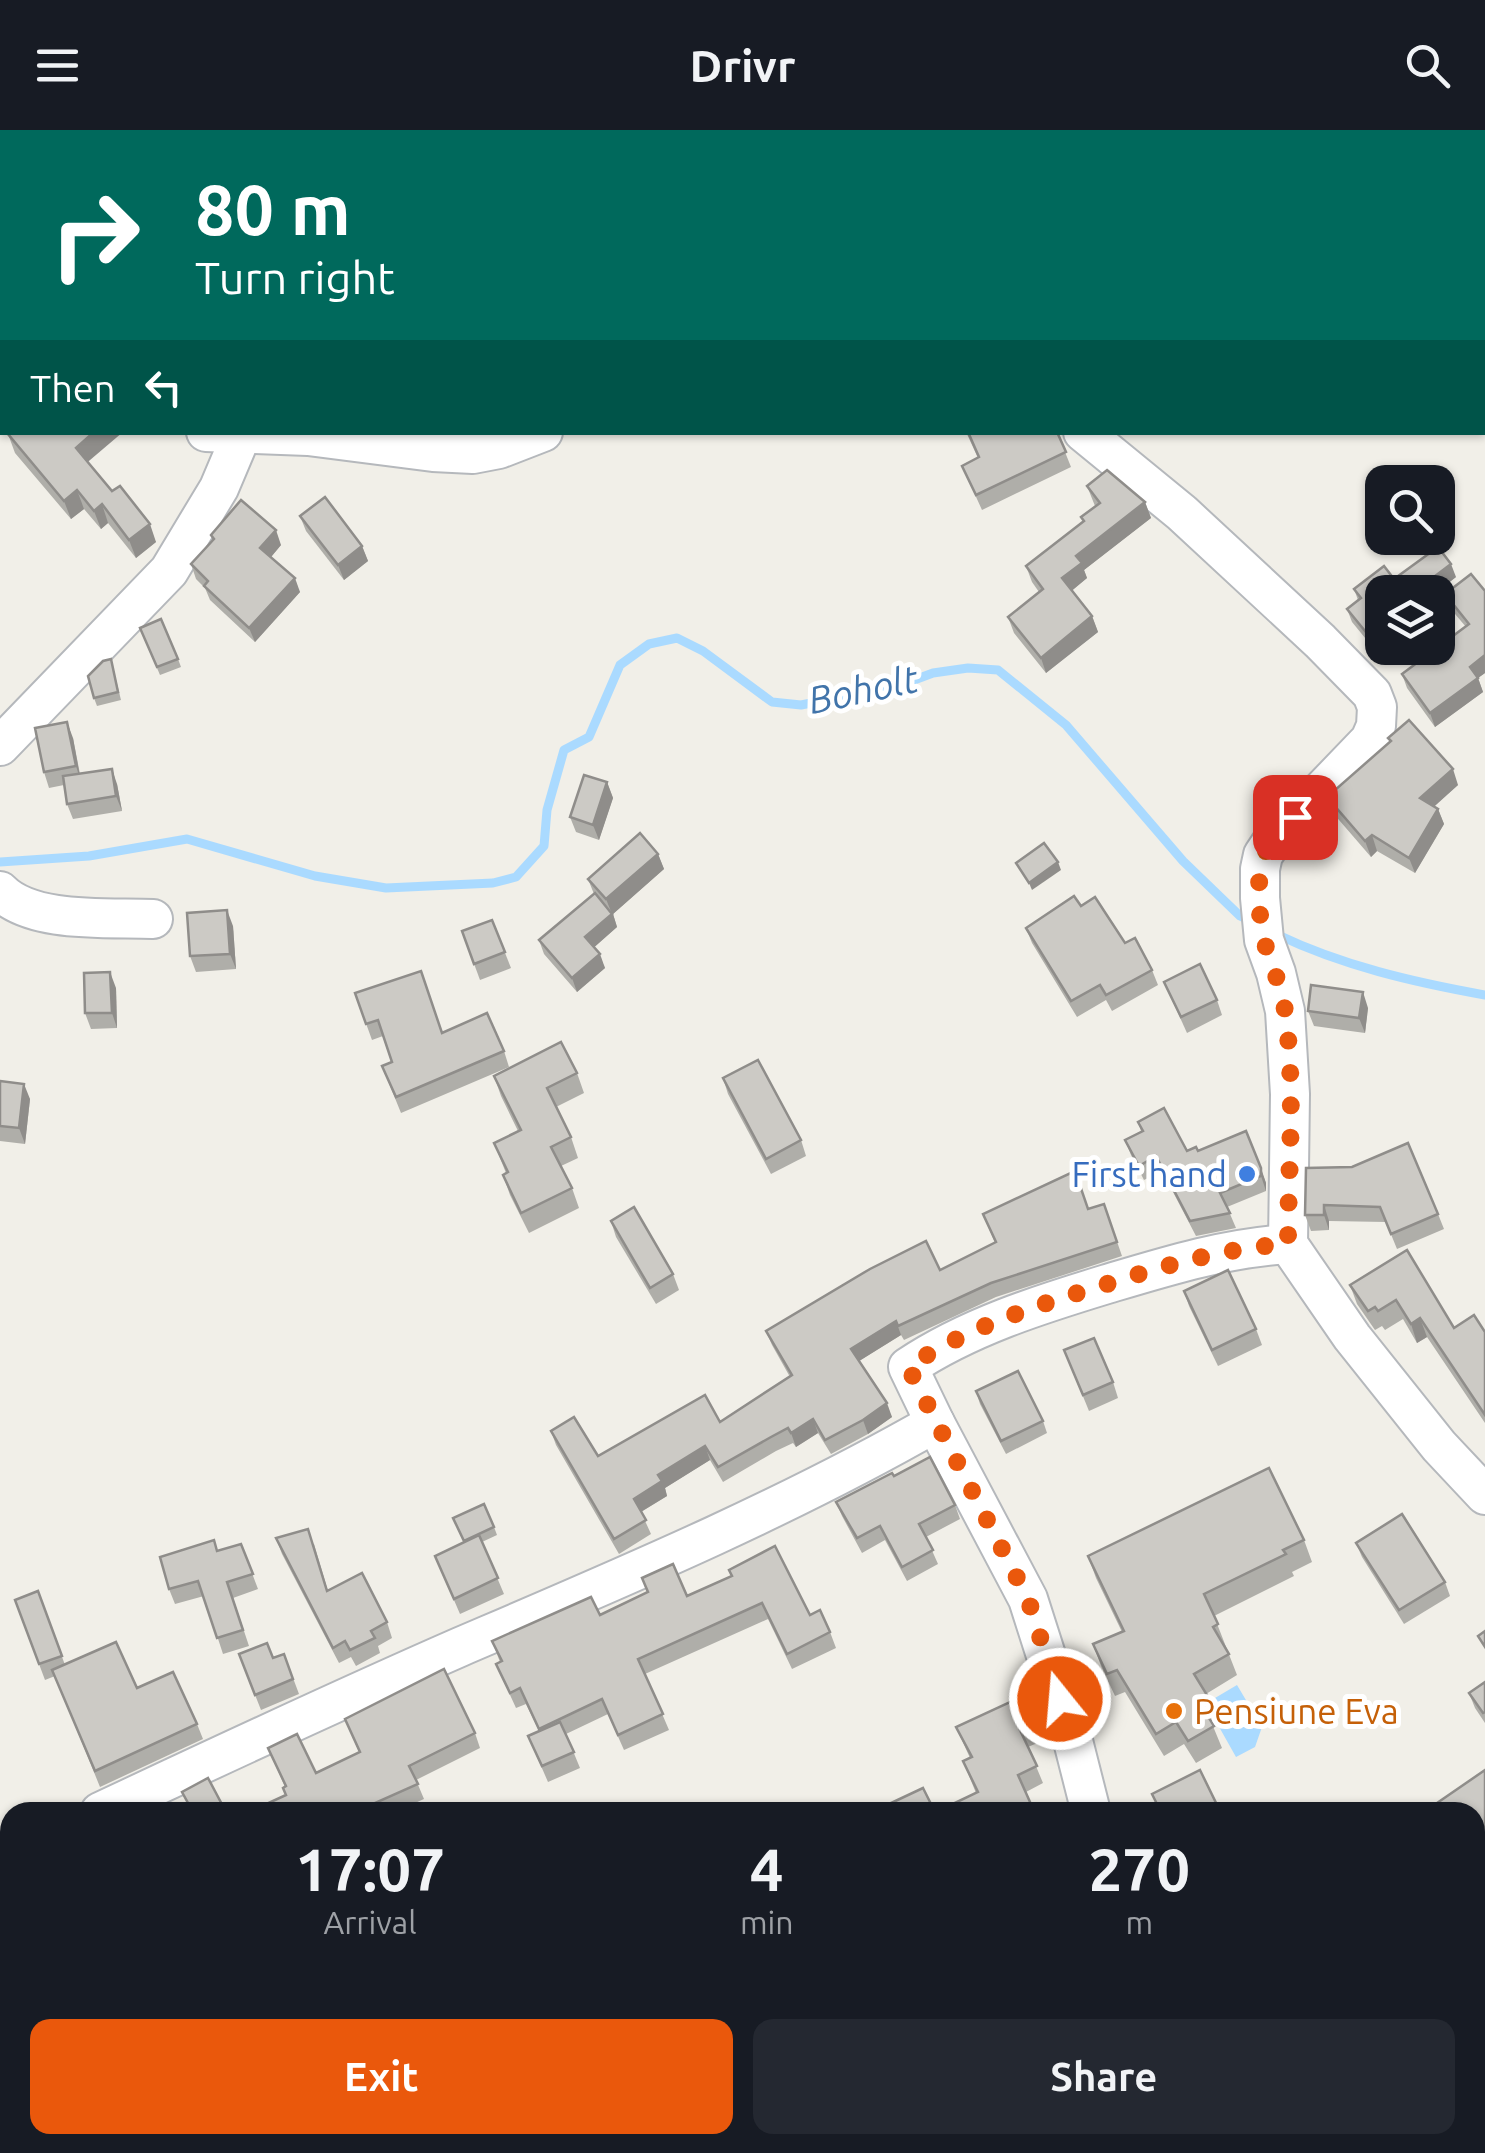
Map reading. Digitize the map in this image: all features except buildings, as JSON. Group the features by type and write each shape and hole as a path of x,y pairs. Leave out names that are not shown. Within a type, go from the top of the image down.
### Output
{"street":[{"path":"0,746 169,571 219,488 223,435"},
{"path":"266,435 472,454 536,435"},
{"path":"1087,435 1182,513 1320,641 1372,694 1377,707 1370,740 1318,791 1263,855 1260,898 1264,940 1285,1011 1290,1094 1288,1244 1352,1337 1439,1446 1485,1495"},
{"path":"0,891 11,902 47,913 154,919"},
{"path":"1088,1802 1028,1599 908,1367 936,1348 1016,1314 1159,1268 1241,1247 1288,1244"},
{"path":"121,1802 265,1734 634,1572 831,1480 935,1423"}],"water":[{"path":"1237,1685 1262,1727 1255,1747 1236,1757 1218,1725 1227,1719 1215,1698"}],"waterway":[{"name":"Boholt","path":"0,862 89,856 187,839 315,876 386,888 493,883 516,877 544,846 547,810 564,750 589,737 620,665 649,644 677,638 703,651 772,702 801,705 898,686 933,673 968,668 998,670 1066,725 1183,861 1240,916 1253,922"},
{"name":"Boholt","path":"1276,934 1379,972 1485,995"}],"place":[{"name":"First hand","path":"1247,1174"},
{"name":"Pensiune Eva","path":"1174,1711"}],"route":[{"path":"1060,1699 1028,1599 1010,1559 908,1367 936,1348 986,1325 1063,1297 1241,1247 1288,1244 1290,1094 1285,1011 1264,940 1260,868 1271,843 1295,817"}]}
